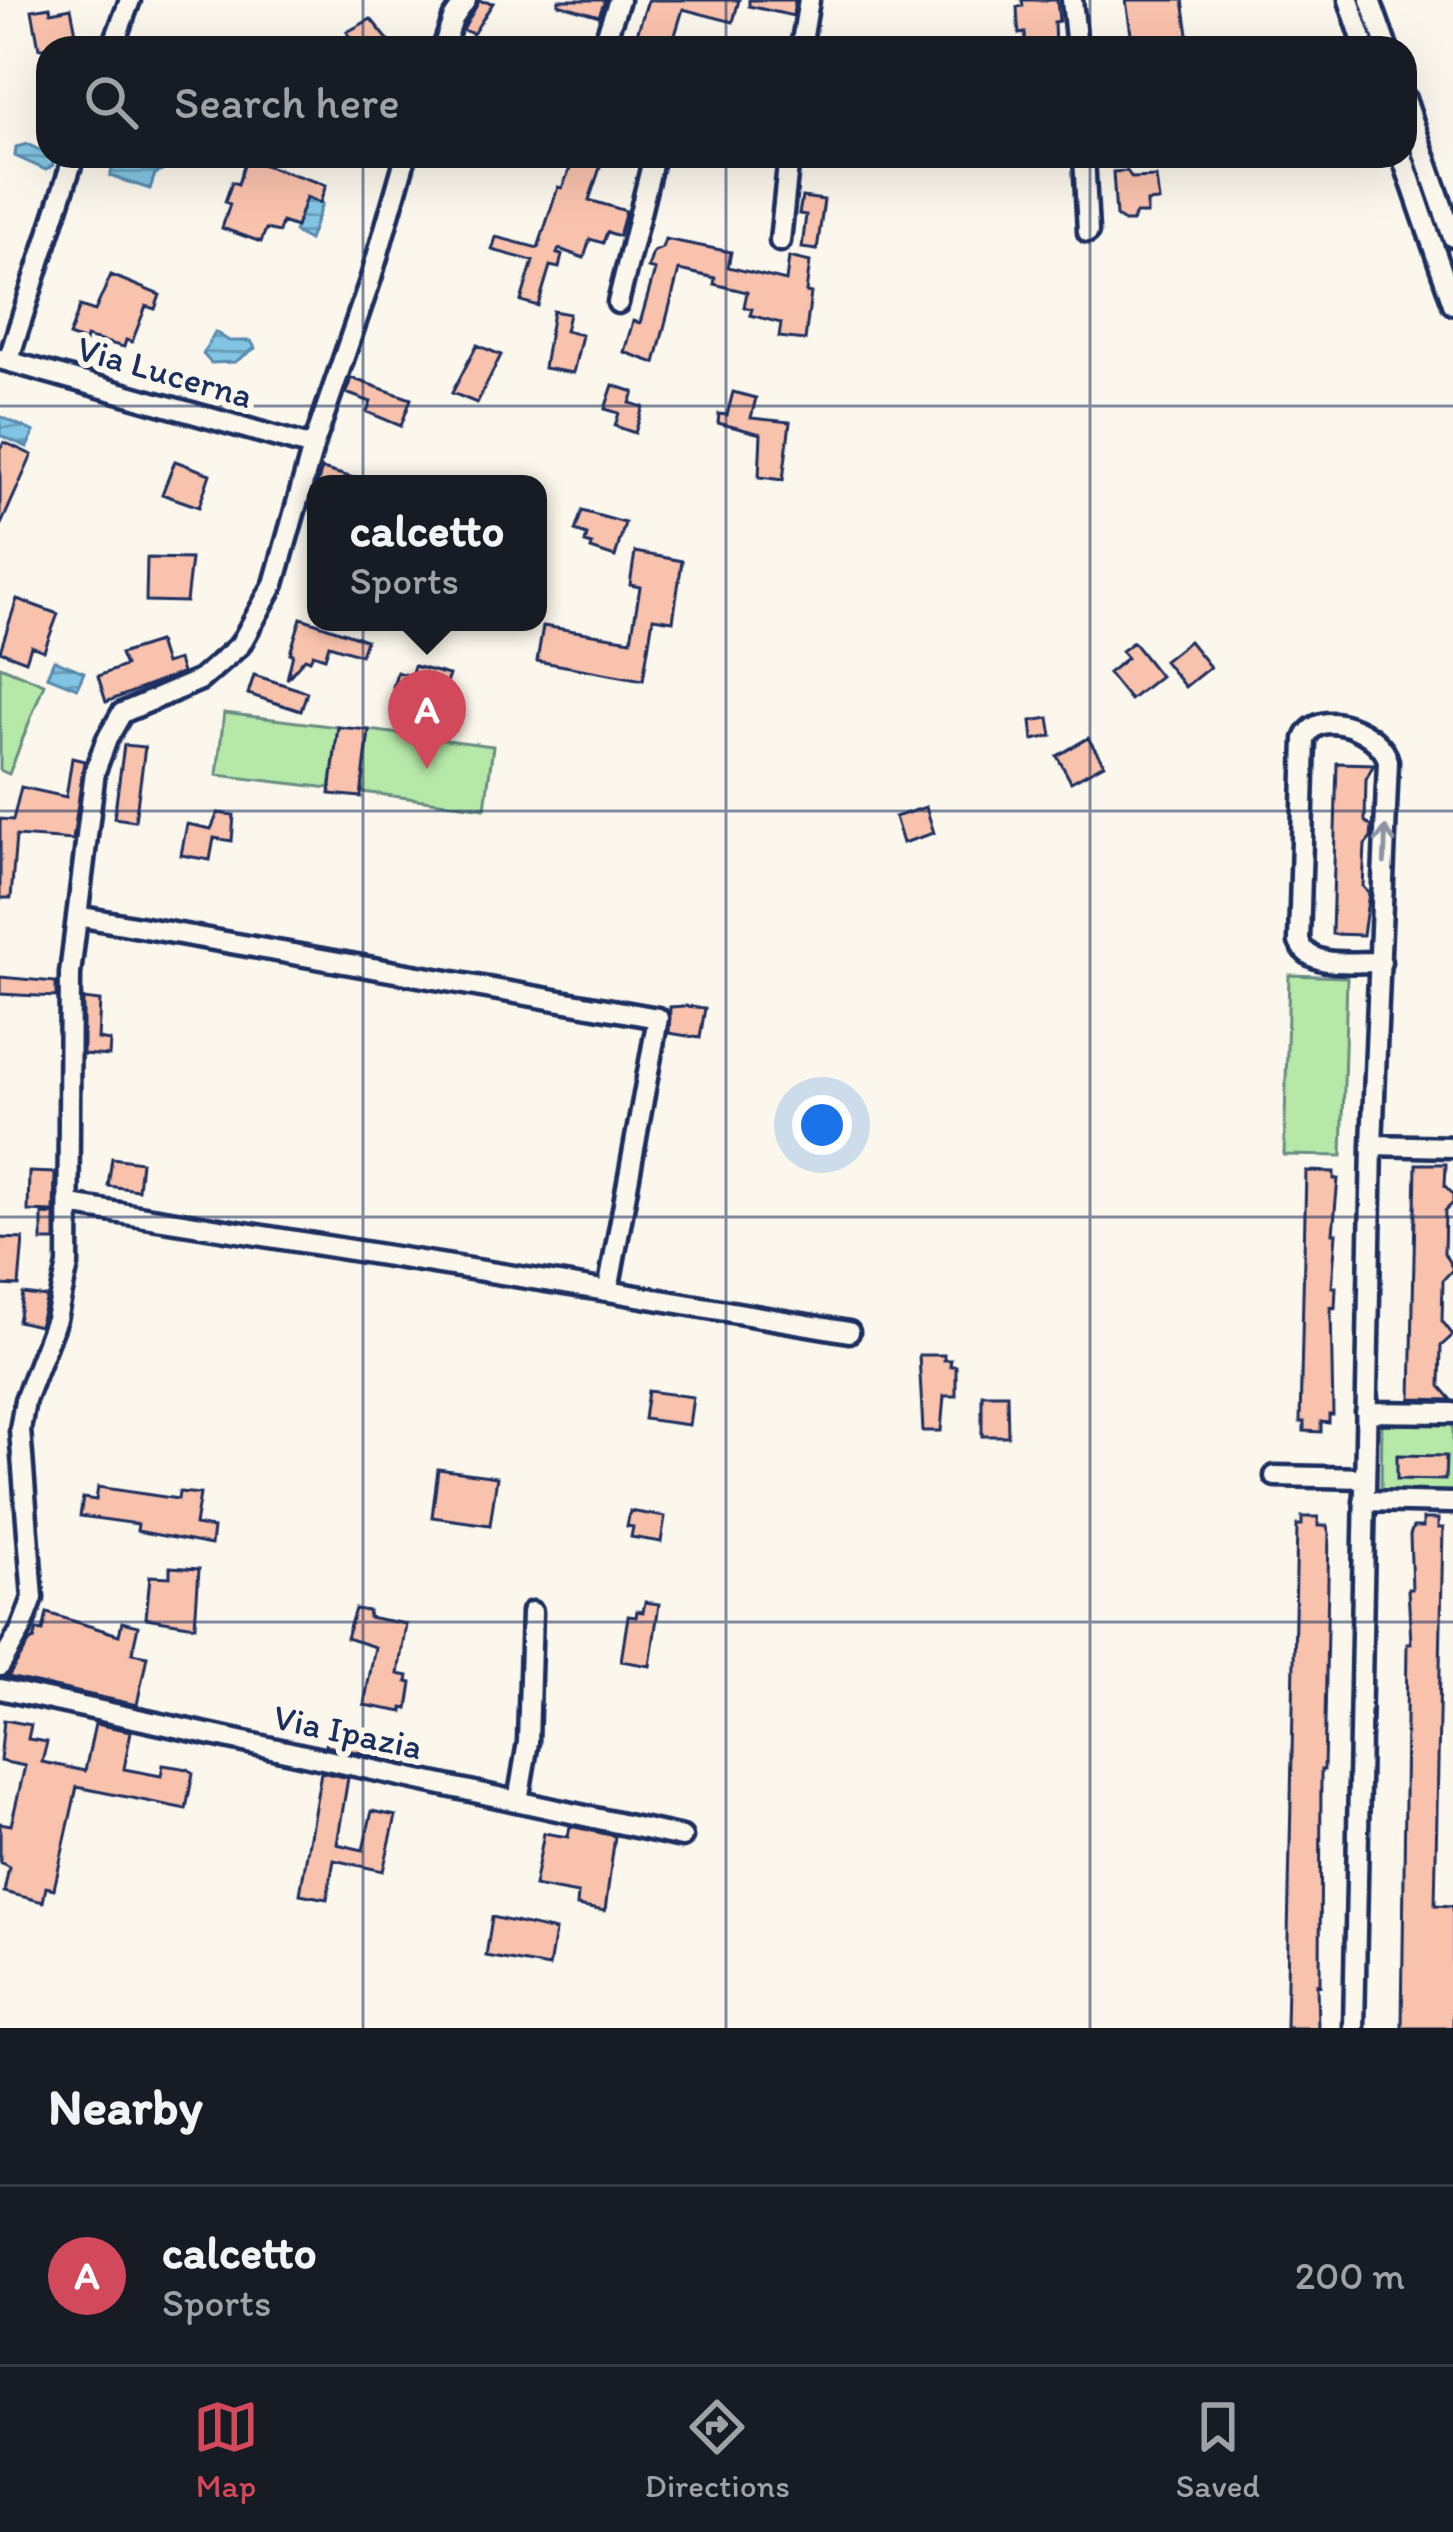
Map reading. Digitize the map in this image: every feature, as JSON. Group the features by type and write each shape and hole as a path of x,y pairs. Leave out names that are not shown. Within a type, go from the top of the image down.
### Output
{"street":[{"path":"447,36 466,0"},
{"path":"606,36 619,0"},
{"path":"803,36 809,0"},
{"path":"1072,0 1076,36"},
{"path":"1349,0 1361,36"},
{"path":"1370,0 1383,36"},
{"path":"114,36 121,3"},
{"path":"1417,134 1453,237"},
{"path":"4,360 70,168"},
{"path":"0,1666 33,1598 20,1430 25,1400 56,1319 64,1283 70,1205 70,974 95,771 122,713 200,680 240,645 274,584 403,168"},
{"path":"618,303 651,168"},
{"path":"780,241 788,168"},
{"path":"1085,168 1088,232"},
{"path":"1406,168 1453,304"},
{"name":"Via Lucerna","path":"4,360 313,447"},
{"path":"1354,2028 1372,1145 1381,962 1387,754 1376,742 1323,721 1309,729 1305,739 1299,942 1310,958 1381,962"},
{"path":"76,916 658,1018 608,1291"},
{"path":"1372,1145 1453,1147"},
{"path":"70,1205 849,1332"},
{"path":"1366,1412 1453,1413"},
{"path":"1275,1476 1364,1478"},
{"path":"1364,1501 1453,1503"},
{"path":"518,1802 529,1742 532,1612"},
{"name":"Via Ipazia","path":"0,1689 682,1837"}],"green space":[{"path":"0,666 44,684 9,774 0,770"},
{"path":"224,713 338,727 330,788 217,775"},
{"path":"369,730 493,746 485,808 362,792"},
{"path":"1289,975 1347,977 1342,1156 1284,1155"},
{"path":"1382,1421 1453,1423 1453,1493 1381,1491"}],"water":[{"path":"27,144 36,148 36,165 15,156 16,147"},
{"path":"112,168 162,171 155,174 150,189 110,176"},
{"path":"305,199 322,204 309,240 294,232"},
{"path":"215,332 229,341 251,341 255,348 235,362 211,363 203,354"},
{"path":"0,416 34,432 27,447 0,435"},
{"path":"54,660 84,672 77,688 47,676"}],"building":[{"path":"559,0 605,0 599,16 558,4"},
{"path":"648,0 739,0 733,22 683,9 675,36 636,36"},
{"path":"749,0 795,0 793,16 749,6"},
{"path":"1022,0 1057,0 1055,36 1019,34 1017,7 1023,6"},
{"path":"1126,0 1183,0 1188,36 1131,36"},
{"path":"479,1 493,3 473,34 463,30"},
{"path":"71,8 77,36 37,36 32,10"},
{"path":"371,19 385,36 349,36 347,32"},
{"path":"243,168 274,168 326,185 320,203 306,197 296,227 282,222 279,232 266,229 261,242 222,228 232,182 238,184"},
{"path":"570,168 600,168 589,200 626,211 619,236 607,232 603,243 590,239 584,258 559,249 559,268 550,266 538,306 521,301 533,261 492,250 496,237 538,248 558,187 562,188"},
{"path":"1127,171 1132,178 1156,177 1159,201 1147,202 1147,214 1136,214 1132,222 1116,216 1113,172"},
{"path":"802,197 824,200 817,250 802,248 806,215 799,214"},
{"path":"665,239 731,252 728,267 786,281 789,257 810,262 805,340 779,337 781,323 750,315 752,309 744,307 747,292 679,270 655,363 624,352 633,321 640,323 655,270 648,268 653,252 662,248"},
{"path":"111,275 160,295 155,309 146,306 132,342 126,340 124,347 69,336 80,306 95,311"},
{"path":"553,311 569,314 565,331 582,335 573,373 544,368"},
{"path":"477,345 501,355 477,403 452,393"},
{"path":"351,378 411,399 401,426 367,412 371,402 346,393"},
{"path":"613,385 634,392 630,403 643,407 635,433 615,426 619,413 605,409"},
{"path":"733,392 756,398 751,418 790,422 783,480 759,477 761,434 718,423 719,414 727,415"},
{"path":"4,442 32,455 0,527 0,450"},
{"path":"175,461 210,474 199,507 162,494"},
{"path":"582,511 625,523 615,557 591,549 585,543 587,535 575,531"},
{"path":"635,552 682,561 673,621 653,618 643,680 537,661 547,627 631,640 640,587 630,585"},
{"path":"147,558 191,559 186,602 146,601"},
{"path":"17,599 58,614 44,651 31,646 26,661 0,651"},
{"path":"301,618 307,620 307,631 339,631 366,640 361,655 329,645 325,658 313,654 310,660 305,658 287,679"},
{"path":"1189,641 1210,667 1185,687 1164,661"},
{"path":"158,642 165,664 178,660 182,673 106,702 98,676 125,666 120,654"},
{"path":"1133,642 1160,676 1130,700 1108,673 1127,658 1121,651"},
{"path":"414,666 449,675 438,706 393,687 397,672 411,676"},
{"path":"254,675 307,692 301,711 248,694"},
{"path":"1049,718 1052,736 1033,740 1031,721"},
{"path":"338,727 369,730 361,797 330,794"},
{"path":"1088,738 1104,764 1071,782 1057,756"},
{"path":"124,745 145,747 135,821 114,818"},
{"path":"72,758 84,761 73,840 16,836 11,898 0,898 0,819 13,820 21,787 66,797"},
{"path":"1337,763 1374,764 1366,779 1365,821 1372,827 1365,845 1363,887 1369,893 1363,935 1332,934"},
{"path":"926,807 934,833 903,843 895,817"},
{"path":"218,813 234,815 232,841 214,838 210,860 181,855 187,824 211,829"},
{"path":"0,977 56,982 56,997 0,994"},
{"path":"83,999 100,1001 98,1039 110,1041 109,1056 83,1054"},
{"path":"670,1007 705,1008 700,1038 669,1033"},
{"path":"112,1158 141,1162 138,1190 108,1186"},
{"path":"1416,1164 1446,1164 1445,1186 1453,1194 1453,1203 1445,1211 1444,1253 1453,1269 1443,1280 1442,1321 1453,1335 1441,1346 1440,1386 1452,1400 1411,1399"},
{"path":"1306,1171 1334,1172 1338,1179 1333,1233 1335,1308 1331,1307 1333,1415 1329,1423 1321,1422 1321,1432 1304,1431 1304,1422 1300,1422"},
{"path":"29,1172 55,1173 54,1212 28,1211"},
{"path":"42,1214 55,1215 55,1241 42,1241"},
{"path":"0,1238 23,1239 19,1286 0,1285"},
{"path":"23,1294 47,1297 39,1326 18,1321"},
{"path":"919,1355 944,1355 944,1360 951,1360 950,1366 956,1366 956,1396 944,1396 941,1431 923,1431"},
{"path":"648,1391 693,1397 689,1425 644,1419"},
{"path":"982,1394 1007,1394 1008,1436 982,1436"},
{"path":"1397,1455 1446,1456 1445,1480 1397,1479"},
{"path":"438,1469 497,1477 490,1525 432,1517"},
{"path":"98,1487 178,1499 179,1492 200,1494 195,1525 213,1528 211,1545 137,1531 138,1524 80,1516 83,1498 96,1500"},
{"path":"630,1511 665,1517 661,1542 631,1537"},
{"path":"1302,1517 1318,1517 1318,1526 1327,1526 1329,1533 1320,1985 1318,2028 1286,2028 1297,1525 1302,1525"},
{"path":"1423,1519 1438,1519 1438,1528 1443,1528 1435,1905 1453,1906 1453,2028 1402,2028 1410,1535 1413,1527 1423,1527"},
{"path":"170,1567 199,1569 195,1626 146,1618 150,1576 170,1577"},
{"path":"645,1602 659,1604 650,1666 621,1661 628,1616 643,1612"},
{"path":"355,1609 369,1611 368,1617 406,1624 398,1674 408,1676 407,1682 412,1683 408,1709 403,1712 364,1705 375,1647 346,1638"},
{"path":"47,1613 119,1635 122,1622 138,1626 132,1653 147,1656 137,1705 8,1677 37,1630 43,1631"},
{"path":"4,1720 31,1725 28,1739 47,1742 42,1762 85,1771 95,1724 131,1731 124,1769 161,1776 163,1765 188,1769 193,1773 186,1809 77,1787 54,1889 46,1887 43,1902 4,1892 9,1867 0,1862 0,1823 11,1825 25,1766 0,1761"},
{"path":"328,1726 423,1743 419,1764 325,1746"},
{"path":"321,1772 348,1778 337,1844 363,1850 372,1811 396,1816 383,1871 334,1860 327,1899 300,1894"},
{"path":"570,1826 615,1836 605,1911 577,1906 578,1894 534,1886 544,1833 568,1837"},
{"path":"492,1917 555,1931 549,1967 486,1956"}],"place":[{"name":"calcetto","path":"427,769"}]}
